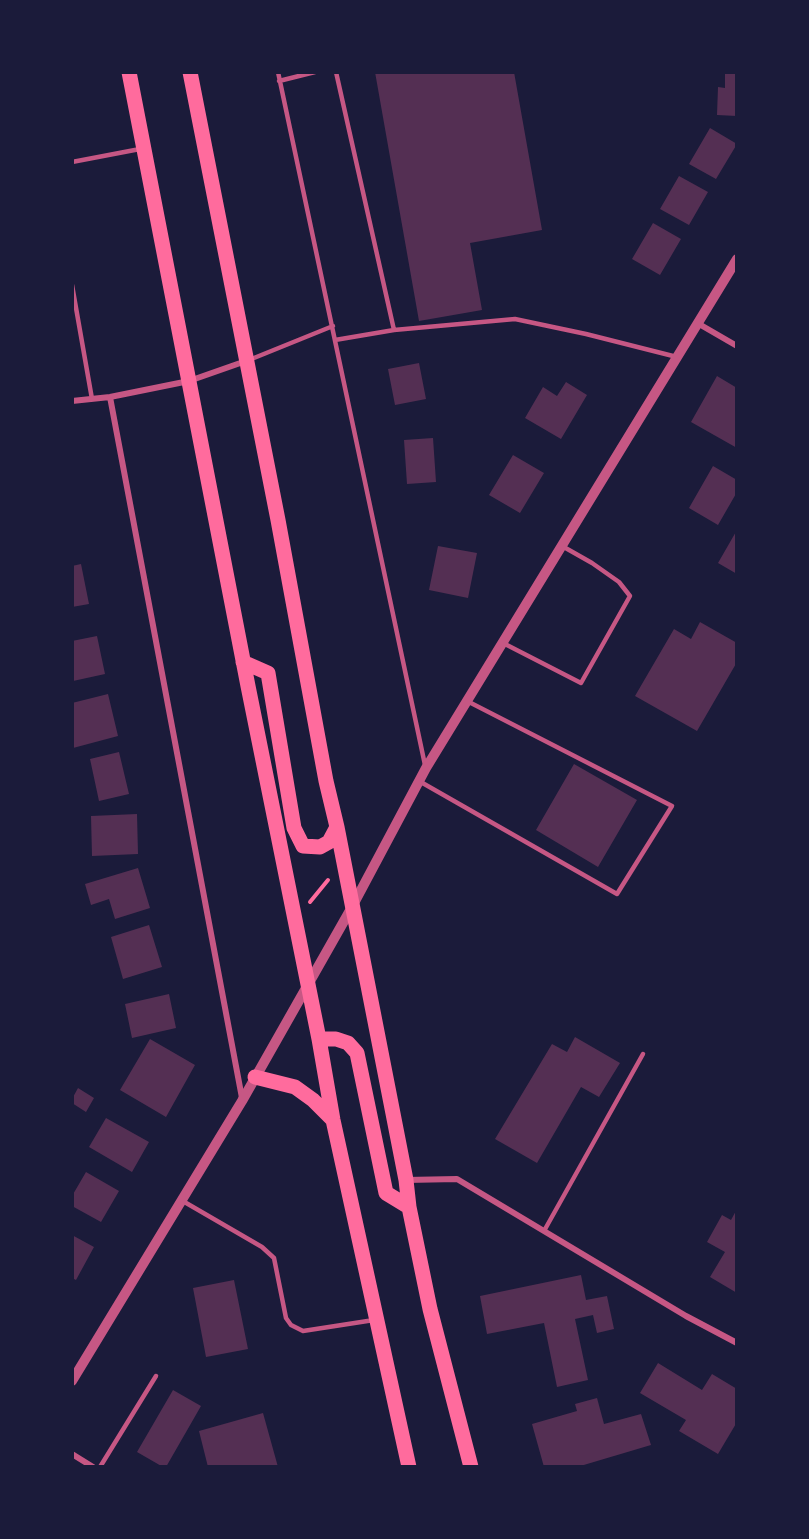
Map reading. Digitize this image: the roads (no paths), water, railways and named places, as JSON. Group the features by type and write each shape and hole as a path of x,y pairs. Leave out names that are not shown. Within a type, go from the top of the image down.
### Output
{"main road":[{"path":"129,72 333,1120 409,1467"},
{"path":"190,72 326,781 406,1180 409,1207 430,1309 471,1467"},
{"path":"243,662 268,673 294,828 303,846 320,847 329,842 337,827"},
{"path":"319,1039 336,1039 348,1043 357,1053 386,1193 409,1207"},
{"path":"255,1077 295,1087 313,1100 333,1120"}],"street":[{"path":"72,1381 242,1101 352,907 426,768 737,260"},
{"path":"699,324 737,346"},
{"path":"72,401 110,397 189,381 247,360"},
{"path":"110,397 242,1101"},
{"path":"406,1180 457,1179 686,1316 737,1343"},
{"path":"72,1454 93,1467"}],"lane":[{"path":"278,72 426,768"},
{"path":"279,81 315,72"},
{"path":"336,72 394,330"},
{"path":"72,162 144,149"},
{"path":"72,285 92,399"},
{"path":"335,340 394,330 515,319 678,357"},
{"path":"247,360 333,326"},
{"path":"503,643 581,682 630,596 619,582 562,546"},
{"path":"420,781 617,894 672,806 467,701"},
{"path":"544,1231 643,1054"},
{"path":"182,1200 262,1247 274,1258 286,1318 291,1325 303,1331 375,1320"},
{"path":"100,1467 156,1376"}]}
